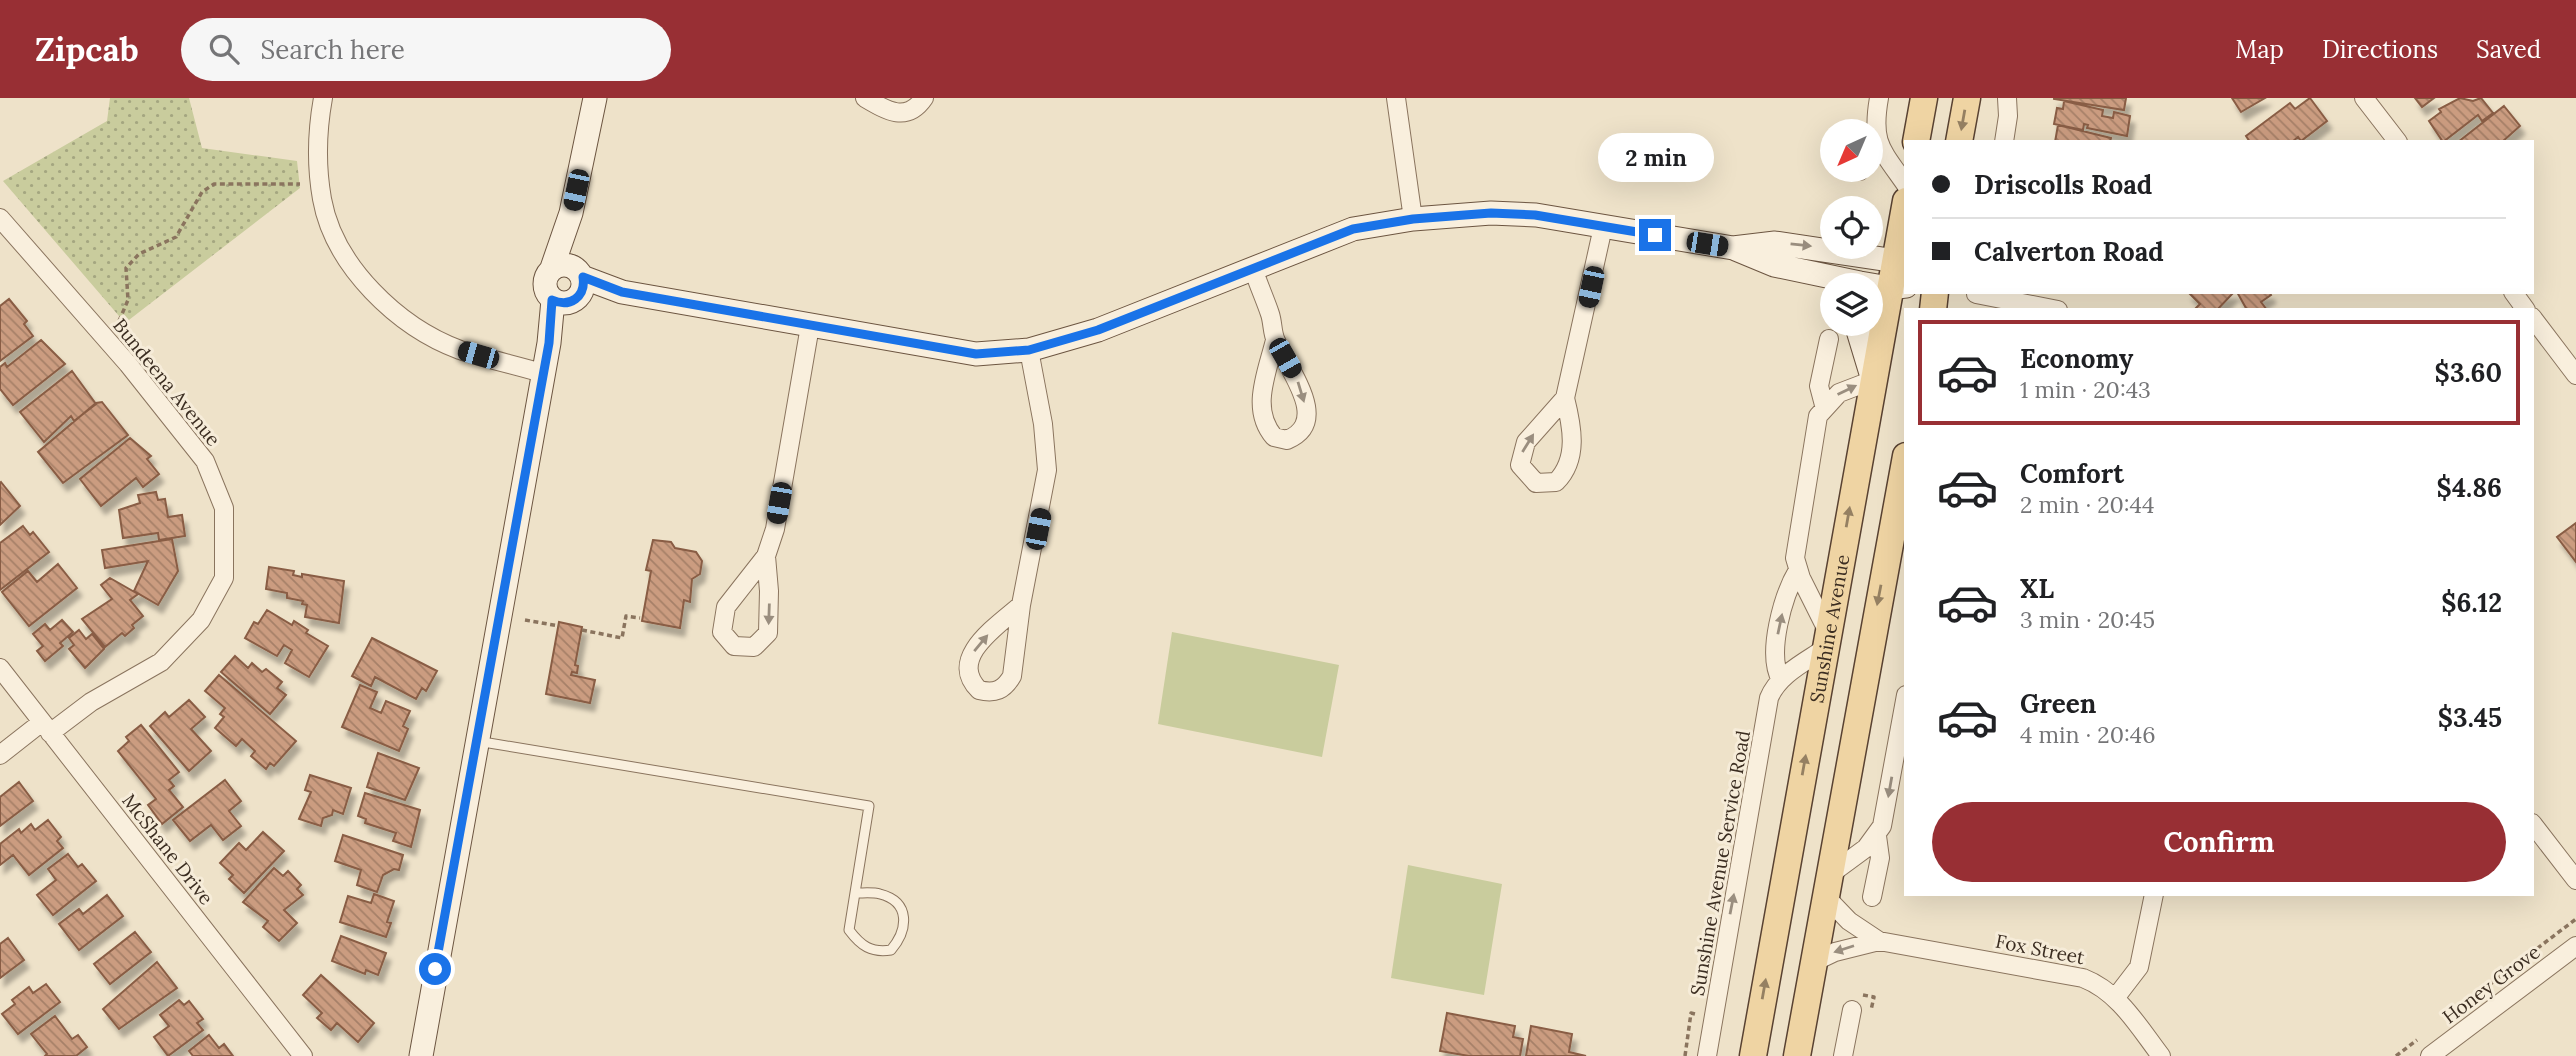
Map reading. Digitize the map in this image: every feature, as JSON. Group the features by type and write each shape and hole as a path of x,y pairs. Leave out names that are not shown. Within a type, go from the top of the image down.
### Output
{"main road":[{"path":"1916,140 1924,98"},
{"path":"1959,140 1967,98"},
{"name":"Sunshine Avenue","path":"1753,1056 1873,380 1898,287 1904,226"},
{"path":"1801,1050 1812,963 1904,467"}],"street":[{"path":"323,98 317,130 322,201 335,235 355,271 374,292 415,326 459,349 542,373"},
{"path":"420,1052 542,373 568,285 571,213 595,98"},
{"path":"865,98 892,112 904,114 916,110 924,98"},
{"path":"1396,98 1413,219"},
{"path":"1875,119 1879,98"},
{"path":"2364,98 2396,140"},
{"path":"2004,140 2008,99"},
{"path":"1883,151 1904,182"},
{"path":"568,285 622,292 976,354 1029,350 1098,330 1353,229 1413,219 1491,213 1535,215 1733,248 1774,265 1820,276"},
{"name":"Bundeena Avenue","path":"0,218 128,364 205,461 224,508 224,578 201,621 161,662 0,755"},
{"path":"1565,397 1603,226"},
{"path":"1733,248 1775,243 1901,264"},
{"path":"1253,268 1271,316 1275,340 1296,375 1307,416 1303,428 1287,440 1274,438 1262,418 1261,393 1275,340"},
{"path":"1975,299 2043,308"},
{"path":"2534,320 2576,374"},
{"path":"766,556 768,633 754,647 734,646 722,632 726,607 766,556 775,529 810,327"},
{"path":"1826,640 1798,570 1795,546 1818,416 1824,405 1851,386 1873,380 1860,336"},
{"path":"1824,405 1819,386 1829,339"},
{"path":"1021,605 986,637 968,659 966,669 971,682 979,690 998,691 1006,686 1012,676 1021,605 1047,470 1043,424 1029,350"},
{"path":"1781,680 1774,664 1776,643 1787,590 1798,570"},
{"name":"Sunshine Avenue Service Road","path":"1707,1056 1769,698 1781,680 1826,640"},
{"name":"McShane Drive","path":"0,668 303,1056"},
{"path":"1826,886 1877,836 1885,813 1904,706"},
{"path":"2534,826 2576,880"},
{"path":"1872,897 1880,858 1877,836"},
{"name":"Fox Street","path":"1826,886 1849,921 1879,941"},
{"path":"2116,997 2139,967 2154,896"},
{"name":"Fox Street","path":"1812,963 1835,951 1879,941 2083,978 2103,986 2116,997 2155,1054"},
{"name":"Honey Grove","path":"2430,1056 2576,946"},
{"path":"1843,1056 1852,1010"}],"lane":[{"path":"476,740 869,806 849,930 860,944 876,952 891,950 905,929 905,918 899,903 880,894 857,893"}],"path":[{"path":"119,321 127,309 126,268 139,254 176,237 202,192 214,184 300,184"},
{"path":"582,630 622,638 626,616 640,618"},
{"path":"525,620 559,625"},
{"path":"2449,1016 2576,919"},
{"path":"1685,1056 1691,1013"},
{"path":"2396,1056 2417,1040"}],"green space":[{"path":"110,98 189,98 202,148 297,161 300,188 125,323 3,181 107,121"},
{"path":"1172,632 1339,665 1322,757 1158,724"},
{"path":"1408,865 1502,884 1484,995 1391,978"}],"building":[{"path":"2054,98 2126,98 2124,110 2054,99"},
{"path":"2232,98 2265,98 2241,112"},
{"path":"2310,98 2327,121 2302,140 2298,137 2294,140 2249,140 2246,136 2290,103 2295,109"},
{"path":"2415,98 2434,98 2422,107"},
{"path":"2460,98 2473,101 2481,98 2493,113 2482,121 2478,115 2446,140 2442,140 2429,121 2441,112 2439,109"},
{"path":"2064,101 2103,110 2102,116 2113,118 2114,112 2130,116 2127,136 2087,128 2088,125 2084,124 2083,130 2054,124 2057,108 2063,109"},
{"path":"2504,106 2520,126 2504,140 2461,140"},
{"path":"2058,125 2111,138 2110,140 2055,140"},
{"path":"2190,294 2232,294 2219,308 2196,308 2200,304"},
{"path":"2238,294 2271,295 2261,302 2266,308 2246,308"},
{"path":"9,299 27,321 24,324 33,336 0,361 0,306"},
{"path":"41,340 65,364 13,405 0,389 0,367 5,363 7,367"},
{"path":"72,371 96,404 74,421 71,416 44,442 20,412"},
{"path":"102,402 128,435 63,483 38,452 96,403"},
{"path":"130,438 151,456 147,459 159,474 143,487 136,478 101,506 80,479"},
{"path":"0,483 20,506 0,525"},
{"path":"156,492 158,500 165,499 168,517 182,515 185,536 159,540 158,533 123,538 119,510 140,503 138,495"},
{"path":"2576,523 2576,562 2557,537"},
{"path":"23,526 30,535 33,532 49,552 0,590 0,543"},
{"path":"172,539 178,571 158,605 134,591 148,561 105,568 102,550"},
{"path":"653,540 671,542 675,548 696,552 702,561 700,574 692,579 690,602 684,600 680,628 642,621 651,571 646,570"},
{"path":"58,564 77,588 29,626 2,592 28,571 37,582"},
{"path":"269,567 294,571 293,575 302,577 302,574 344,581 339,623 305,617 307,605 302,604 303,601 287,598 287,593 266,589"},
{"path":"110,578 138,594 130,600 143,616 132,625 134,628 125,636 122,633 105,647 82,619 112,599 101,585"},
{"path":"267,610 292,625 294,621 308,630 306,633 328,646 309,677 285,663 292,650 284,645 277,656 245,638 254,622 258,624"},
{"path":"62,620 73,632 60,643 63,646 45,661 37,651 43,646 33,634 45,624 50,630"},
{"path":"559,622 582,627 575,665 578,666 577,673 572,672 571,675 595,680 590,703 546,694"},
{"path":"79,630 86,639 92,634 104,649 85,668 69,649 74,645 69,638"},
{"path":"372,638 437,671 426,691 422,688 416,699 375,677 371,686 352,676"},
{"path":"235,656 248,668 252,663 262,672 266,669 282,682 277,688 286,695 270,714 221,672"},
{"path":"219,675 296,741 274,766 270,763 266,769 251,756 255,751 242,739 236,746 215,728 224,717 220,714 225,708 205,691"},
{"path":"360,685 377,692 370,708 381,713 386,701 410,711 403,726 408,729 399,751 342,727"},
{"path":"189,700 205,717 191,729 211,751 189,771 150,726 165,712 169,717"},
{"path":"141,725 179,772 169,780 174,786 169,790 183,807 162,824 148,805 156,799 118,751 129,741 126,737"},
{"path":"378,753 419,768 405,800 367,787"},
{"path":"310,775 351,788 343,814 333,810 332,815 323,818 321,826 299,819 311,792 305,790"},
{"path":"225,780 241,801 229,811 241,826 223,840 211,825 190,841 173,820"},
{"path":"19,782 33,801 0,826 0,797"},
{"path":"365,793 420,810 411,847 393,841 396,833 365,823 366,819 358,816"},
{"path":"48,820 61,837 57,841 63,848 29,875 13,855 0,865 0,844 19,829 21,833 31,824 35,830"},
{"path":"263,832 284,851 244,893 229,879 233,875 220,863 239,843 246,850"},
{"path":"343,835 403,855 399,870 394,869 383,875 377,892 357,885 361,870 335,861"},
{"path":"68,854 78,867 82,864 96,881 53,915 37,895 56,880 48,869"},
{"path":"274,868 283,876 288,871 301,885 297,889 303,895 284,910 297,923 279,941 263,927 268,921 243,902"},
{"path":"374,894 394,901 387,922 391,923 386,937 340,922 348,896 371,903"},
{"path":"107,895 123,916 79,950 59,924 79,909 83,914"},
{"path":"135,932 151,952 110,984 94,964"},
{"path":"341,936 386,953 378,975 366,970 365,974 332,961"},
{"path":"8,938 24,960 0,978 0,944"},
{"path":"157,962 177,988 119,1029 103,1009"},
{"path":"321,975 374,1023 358,1042 337,1023 331,1030 317,1018 322,1013 303,995"},
{"path":"46,984 60,1002 18,1034 2,1014 15,1004 12,1000 29,987 33,993"},
{"path":"179,1000 184,1005 189,1001 203,1019 197,1023 203,1030 168,1056 154,1037 169,1026 160,1015"},
{"path":"1447,1013 1515,1026 1513,1037 1523,1039 1520,1056 1469,1056 1440,1051"},
{"path":"55,1016 72,1039 78,1035 87,1047 76,1056 45,1056 47,1054 31,1034"},
{"path":"1531,1026 1572,1034 1569,1052 1586,1056 1526,1056"},
{"path":"209,1035 219,1048 224,1044 233,1056 193,1056 189,1051"}],"route":[{"path":"435,969 549,343 552,300 568,303 577,299 583,289 583,277 622,292 976,354 1029,350 1098,330 1353,229 1413,219 1491,213 1535,215 1655,235"}]}
